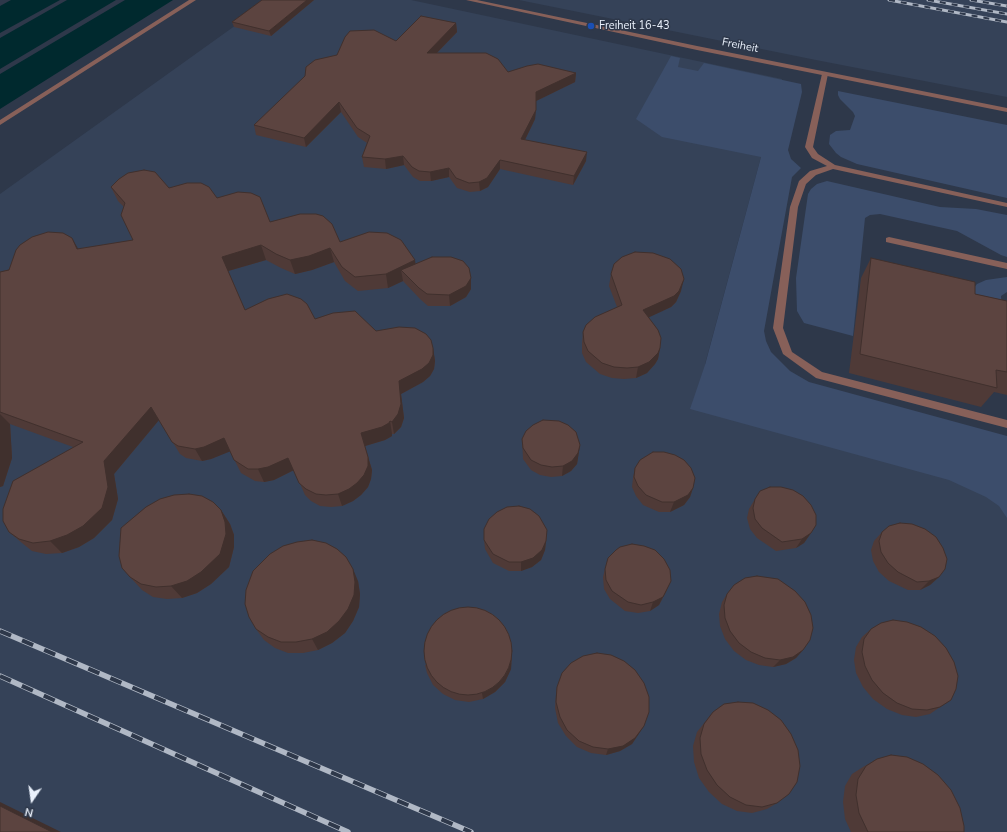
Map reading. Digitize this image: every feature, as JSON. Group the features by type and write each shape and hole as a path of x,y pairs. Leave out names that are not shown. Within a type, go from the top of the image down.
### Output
{"street":[{"path":"0,123 193,0"},
{"name":"Freiheit","path":"469,0 1007,110"},
{"path":"825,74 809,147 814,156 832,167 1007,205"},
{"path":"832,167 813,174 802,183 794,207 778,328 788,354 819,375 1007,424"},
{"path":"889,240 1007,266"}],"shaded area":[{"path":"11,0 60,0 0,33 0,6"},
{"path":"67,0 116,0 0,69 0,38"},
{"path":"125,0 173,0 0,109 0,74"},
{"path":"271,0 411,0 782,79 705,364 1007,448 1007,832 0,832 0,194"},
{"path":"519,0 1007,0 1007,97 816,60"},
{"path":"671,56 680,58 678,67 698,71 704,63 801,84 802,92 788,150 791,159 801,168 792,177 764,331 766,341 771,352 790,371 809,382 1007,436 1007,518 999,506 986,497 949,480 690,409 705,365 761,157 662,137 636,119"},
{"path":"838,91 1007,125 1007,198 857,164 841,157 829,144 830,135 836,131 850,130 855,116 840,99"},
{"path":"827,181 940,207 976,209 1007,215 1007,257 957,231 880,214 870,215 865,218 853,336 804,323 797,311 796,278 808,194 817,184"},
{"path":"1007,277 1007,292 1001,296 1002,311 969,299 972,290 977,284 986,280"}],"building":[{"path":"262,0 307,0 269,31 232,22"},
{"path":"421,16 456,23 427,53 486,53 498,59 508,72 538,64 576,73 536,92 536,110 521,139 587,152 574,176 500,160 487,178 479,182 469,183 456,178 449,168 430,172 419,171 412,167 403,156 385,159 362,157 370,136 357,128 339,102 304,138 254,125 305,76 306,67 315,60 337,55 345,37 350,31 374,30 396,41"},
{"path":"144,170 155,172 169,188 187,183 201,183 209,187 217,198 238,192 251,193 260,197 270,222 300,214 316,214 323,216 332,224 340,242 369,232 387,233 401,240 415,260 386,274 355,277 342,267 330,248 309,256 290,260 261,245 222,257 245,310 268,299 287,294 301,299 307,304 315,319 333,313 355,311 376,331 399,327 415,328 426,334 431,340 433,355 429,363 422,369 399,381 401,404 398,414 392,422 390,421 382,427 361,433 368,457 368,466 364,475 357,483 338,494 316,494 306,489 299,483 288,458 268,467 248,469 234,460 224,438 204,447 195,449 178,446 172,442 151,407 104,461 108,487 102,508 83,526 67,535 50,541 33,543 19,539 9,532 3,521 3,509 13,481 83,442 0,412 0,272 9,270 16,250 20,245 32,237 48,232 63,233 72,238 77,249 133,240 121,215 125,203 111,187 128,173"},
{"path":"635,252 653,253 670,259 681,269 684,279 679,291 674,296 643,310 658,330 661,338 658,353 649,362 638,367 614,367 602,363 588,351 584,342 583,332 586,325 595,317 622,305 611,274 614,264 622,257"},
{"path":"432,257 451,257 463,261 469,268 471,278 466,286 449,295 427,294 401,270"},
{"path":"871,258 975,282 975,294 1007,301 1007,372 996,370 997,388 860,354"},
{"path":"543,420 559,421 568,425 576,432 580,445 578,453 572,461 563,466 552,467 541,465 531,460 523,448 522,439 526,431 533,425"},
{"path":"653,452 664,452 675,455 684,460 691,468 695,478 693,488 688,495 674,502 662,502 646,495 638,486 634,477 635,468 640,460"},
{"path":"770,487 781,487 793,490 803,496 811,505 816,515 816,525 811,533 802,539 782,542 762,528 755,519 753,508 755,499 760,491"},
{"path":"189,494 202,496 213,502 221,510 225,522 226,534 220,554 201,572 187,581 171,586 156,587 141,584 130,577 122,568 119,556 121,528 146,507 160,499 174,495"},
{"path":"519,506 530,509 539,516 547,530 546,541 542,550 533,558 521,562 509,562 493,554 484,540 484,529 489,519 497,512 507,507"},
{"path":"900,523 912,524 925,529 936,537 943,548 947,559 945,569 939,577 929,581 917,582 898,572 888,563 881,552 879,541 882,532 889,526"},
{"path":"312,540 326,543 337,549 346,557 353,569 355,582 354,595 348,609 339,621 327,632 312,639 296,642 281,642 268,637 256,629 249,617 245,604 246,590 253,571 270,554 283,546"},
{"path":"632,544 655,550 664,559 670,570 671,581 663,597 653,602 641,605 628,602 612,591 606,580 605,569 608,558 620,547"},
{"path":"757,576 778,579 795,591 805,602 811,615 813,628 810,640 803,650 793,657 780,660 765,658 751,652 739,643 730,631 725,618 724,605 727,594 734,585 745,578"},
{"path":"468,607 485,610 499,620 509,634 512,651 509,668 499,682 485,692 468,695 451,692 437,682 427,668 424,651 427,634 437,620 451,610"},
{"path":"893,620 907,622 921,627 935,636 946,648 954,662 958,676 956,689 951,700 940,707 927,710 912,709 897,703 883,693 872,680 865,666 862,652 864,639 871,629 881,623"},
{"path":"597,653 611,655 624,661 635,670 644,683 649,697 649,712 644,726 635,738 623,746 608,749 593,747 579,741 567,730 560,717 556,702 557,687 562,673 571,663 583,656"},
{"path":"738,702 753,703 768,710 781,720 791,734 798,750 800,766 797,782 789,794 777,803 762,807 746,805 730,797 717,785 707,770 701,754 700,738 704,724 713,712 724,704"},
{"path":"891,755 907,757 923,764 938,775 951,790 960,808 964,832 868,832 859,813 856,795 858,779 866,766 877,759"},
{"path":"0,806 52,832 0,832"}],"railway":[{"path":"889,0 1007,22"},
{"path":"928,0 1007,14"},
{"path":"971,0 1007,6"},
{"path":"0,631 471,832"},
{"path":"0,676 348,832"}],"place":[{"name":"Freiheit 16-43","path":"591,26"}]}
